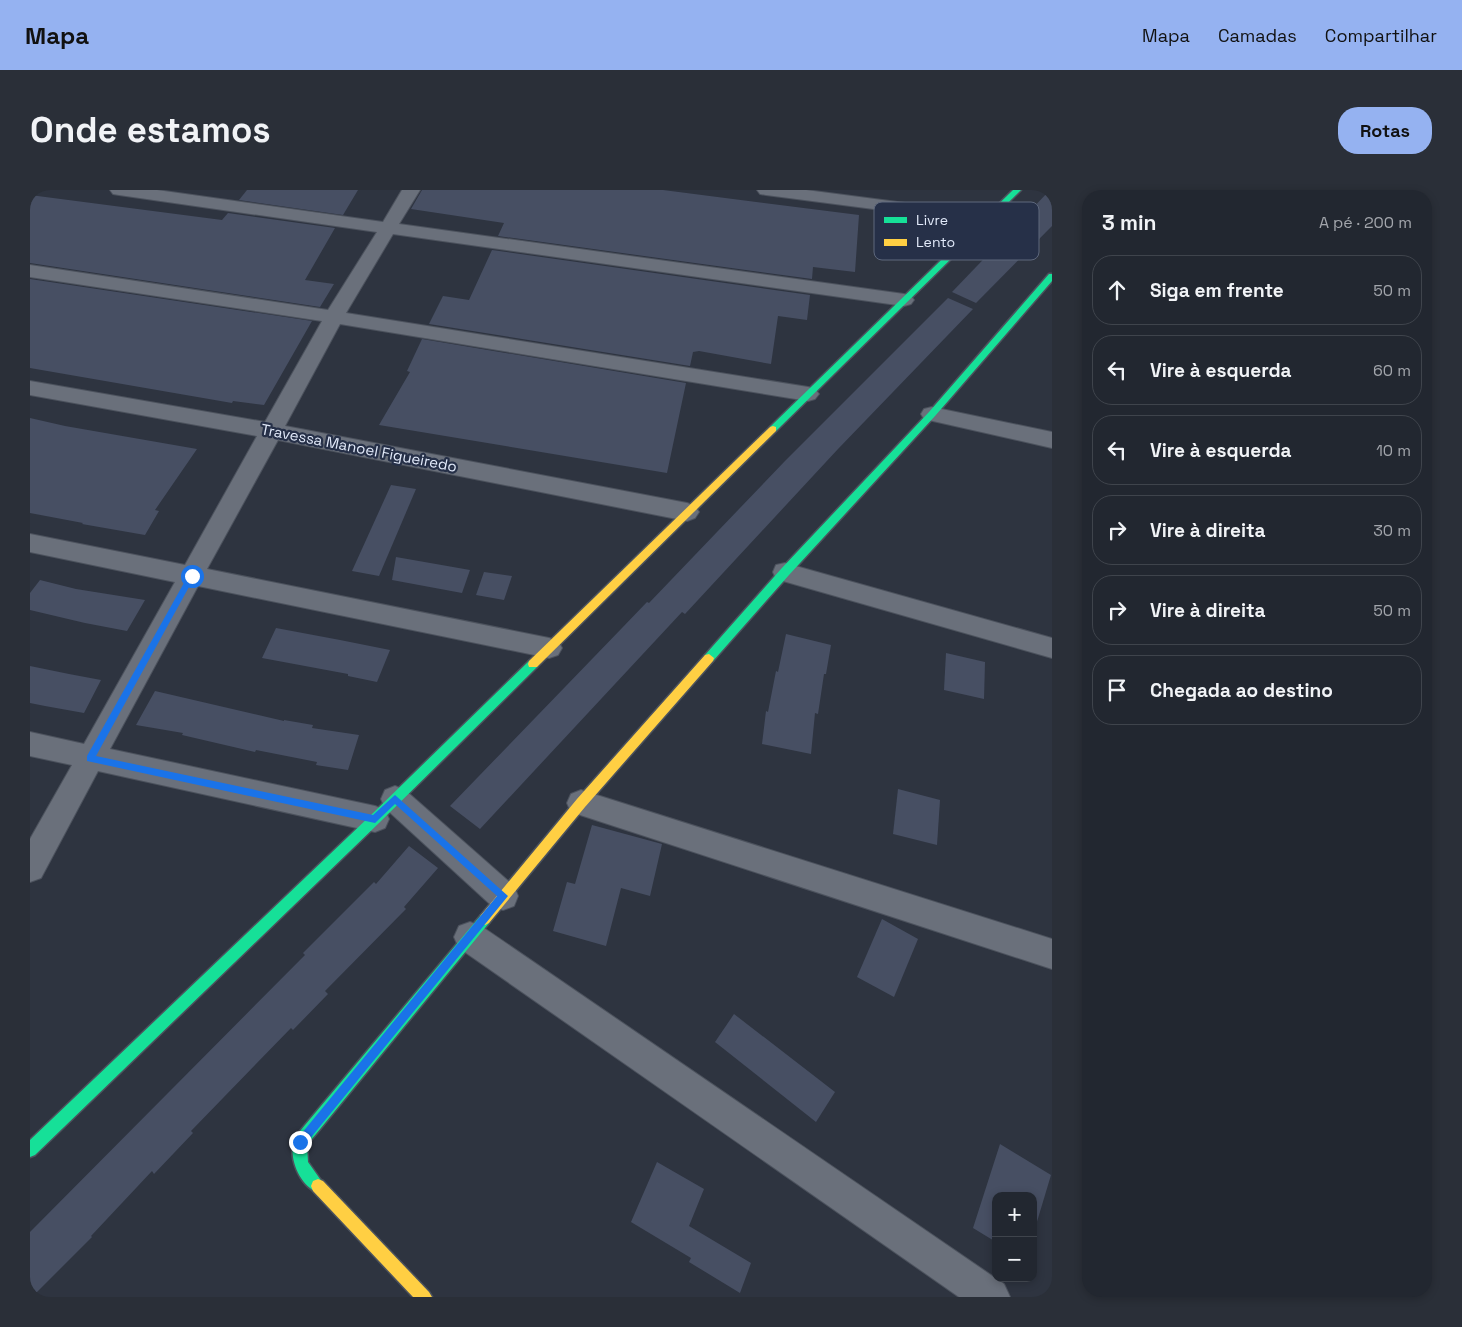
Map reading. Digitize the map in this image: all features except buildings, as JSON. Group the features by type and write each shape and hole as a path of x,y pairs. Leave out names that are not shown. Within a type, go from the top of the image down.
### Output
{"street":[{"path":"119,190 904,300"},
{"path":"30,868 334,317 411,190"},
{"path":"766,190 874,204"},
{"path":"1005,202 1017,190"},
{"path":"30,1150 375,819 946,260"},
{"path":"30,271 334,317 808,394"},
{"path":"424,1297 306,1173 298,1154 300,1142 581,803 785,572 932,414 1052,276"},
{"name":"Travessa Manoel Figueiredo","path":"30,388 272,431 687,512"},
{"path":"932,414 1052,440"},
{"path":"30,543 550,648"},
{"path":"785,572 1052,648"},
{"path":"30,744 90,759 375,819"},
{"path":"395,799 504,896"},
{"path":"581,803 1052,954"},
{"path":"470,937 991,1297"}],"traffic: fast":[{"path":"1005,202 1017,190"},
{"path":"773,429 946,260"},
{"path":"709,658 785,572 932,414 1052,276"},
{"path":"30,1150 375,819 533,664"},
{"path":"318,1186 303,1166 299,1149 300,1142 485,919"}],"traffic: slow":[{"path":"533,664 773,429"},
{"path":"485,919 581,803 709,658"},
{"path":"318,1186 424,1297"}],"route":[{"path":"192,576 90,759 375,819 395,799 504,896 300,1142"}]}
